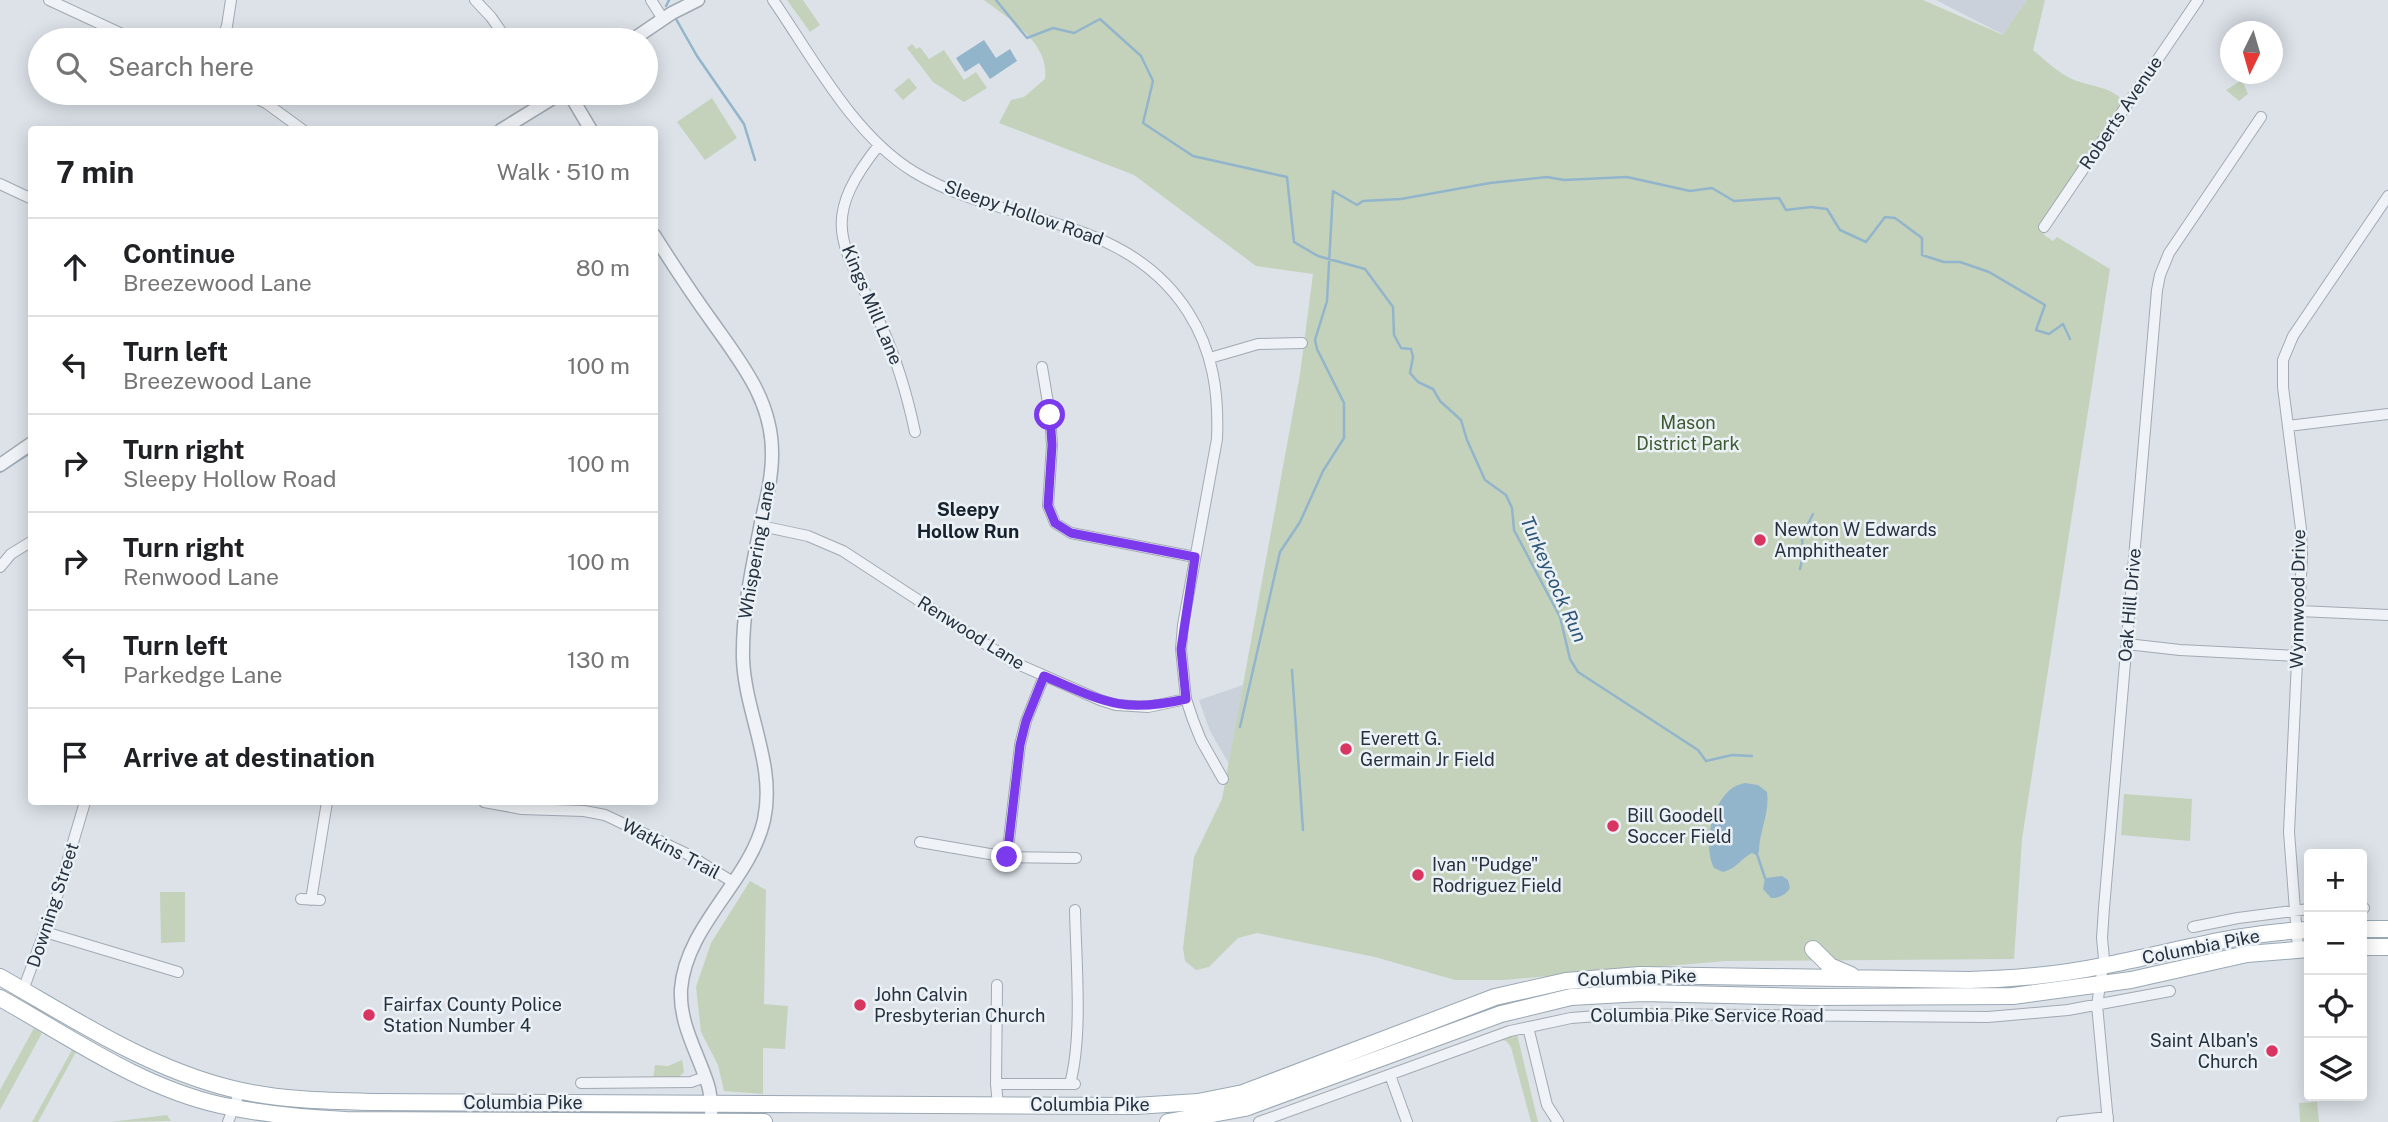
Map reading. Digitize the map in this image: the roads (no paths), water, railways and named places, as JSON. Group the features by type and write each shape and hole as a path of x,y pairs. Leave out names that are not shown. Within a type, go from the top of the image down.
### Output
{"main road":[{"path":"2367,929 2388,929"},
{"name":"Columbia Pike","path":"0,976 139,1055 191,1076 240,1091 307,1100 1155,1106 1244,1101 1495,997 1535,986 1599,977 1640,975 2022,978 2103,966 2220,941 2303,930"},
{"path":"2367,947 2388,947"},
{"path":"1813,948 1830,966 1864,978"},
{"name":"Columbia Pike","path":"1168,1122 1244,1101 1501,1014 1571,998 1642,993 1970,998 2027,995 2100,984 2247,954 2304,949"},
{"name":"Columbia Pike","path":"7,1002 132,1072 231,1114 346,1120 764,1122"}],"street":[{"path":"49,0 109,28"},
{"path":"226,28 231,0"},
{"path":"475,0 499,28"},
{"path":"651,0 663,19"},
{"path":"650,28 698,0"},
{"name":"Sleepy Hollow Road","path":"773,0 852,116 879,145 913,171 935,183 1083,232 1122,248 1156,273 1182,302 1193,320 1210,358 1217,391 1217,439 1181,649 1186,699"},
{"name":"Roberts Avenue","path":"2044,227 2198,0"},
{"path":"269,105 298,126"},
{"path":"507,126 535,105"},
{"path":"576,105 589,126"},
{"name":"Oak Hill Drive","path":"2108,1119 2097,1005 2103,966 2104,908 2160,275 2169,253 2261,117"},
{"name":"Kings Mill Lane","path":"879,145 851,184 845,201 842,229 849,259 904,380 915,432"},
{"path":"0,184 28,197"},
{"name":"Wynnwood Drive","path":"2304,949 2303,930 2295,910 2289,832 2300,611 2301,529 2282,368 2288,345 2388,196"},
{"name":"Whispering Lane","path":"658,242 748,373 763,402 771,437 772,455 746,600 743,655 748,700 765,766 766,802 758,837 694,946 682,982 681,1006 705,1077 711,1104 711,1122"},
{"path":"1210,358 1258,344 1302,343"},
{"path":"1042,367 1052,445 1048,506 1055,523 1071,533 1195,557"},
{"path":"2288,426 2388,414"},
{"path":"0,465 28,446"},
{"name":"Renwood Lane","path":"761,526 808,536 843,551 991,649 1044,676 1116,705 1148,707 1186,699"},
{"path":"0,567 11,554 28,543"},
{"path":"2300,611 2388,615"},
{"path":"2127,643 2180,650 2297,656"},
{"path":"1007,857 1020,745 1026,721 1044,676"},
{"path":"1186,699 1201,740 1223,779"},
{"name":"Downing Street","path":"7,1002 24,990 84,805"},
{"path":"311,900 327,805"},
{"name":"Watkins Trail","path":"500,805 522,809 591,807 687,854 733,881"},
{"path":"920,842 1007,857 1076,858"},
{"path":"2193,927 2304,909"},
{"path":"996,1084 1073,1084 1076,1039 1075,910"},
{"path":"45,932 178,972"},
{"path":"997,985 998,1105"},
{"name":"Columbia Pike Service Road","path":"1259,1122 1510,1031 1570,1018 1623,1014 1988,1017 2026,1015 2097,1005 2170,991"},
{"path":"1528,1027 1547,1105 1558,1122"},
{"path":"1390,1075 1407,1122"},
{"path":"581,1083 691,1082 705,1077"},
{"path":"231,1114 240,1091"},
{"path":"2062,1122 2108,1119"}],"water":[{"path":"984,40 996,58 1010,49 1017,61 990,79 979,63 965,72 956,58"},
{"path":"1745,783 1758,785 1767,792 1767,808 1759,852 1756,855 1752,853 1723,872 1714,868 1710,858 1713,818 1725,795 1734,787"},
{"path":"1782,876 1788,880 1790,888 1782,896 1771,898 1763,889 1765,878"}],"waterway":[{"name":"Turkeycock Run","path":"666,6 669,0"},
{"name":"Turkeycock Run","path":"996,0 1027,38 1053,28 1074,33 1100,19 1141,56 1153,81 1143,123 1193,156 1287,177 1294,242 1318,256 1365,269 1393,307 1394,335 1401,348 1411,349 1413,357 1410,373 1418,382 1433,389 1440,401 1461,420 1485,480 1506,495 1512,508 1514,530 1560,617 1570,659 1578,672 1698,750 1706,761 1732,755 1752,756"},
{"name":"Turkeycock Run","path":"676,19 697,56 744,124 755,160"},
{"path":"1240,727 1280,552 1300,522 1323,471 1344,438 1344,403 1315,340 1327,301 1333,191 1357,205 1363,201 1401,199 1490,183 1547,177 1564,180 1627,177 1690,191 1712,188 1734,201 1779,198 1786,210 1811,207 1827,209 1840,230 1866,242 1885,217 1895,218 1922,238 1922,255 1944,262 1960,262 1989,272 2045,305 2036,330 2049,334 2063,324 2070,339"},
{"path":"0,472 28,454"},
{"path":"1800,569 1803,556 1802,536 1813,514"},
{"path":"1292,670 1303,830"},
{"path":"1757,854 1765,878"}],"place":[{"name":"Newton W Edwards Amphitheater","path":"1760,540"},
{"name":"Everett G. Germain Jr Field","path":"1346,749"},
{"name":"Bill Goodell Soccer Field","path":"1613,826"},
{"name":"Ivan \"Pudge\" Rodriguez Field","path":"1418,875"},
{"name":"John Calvin Presbyterian Church","path":"860,1005"},
{"name":"Fairfax County Police Station Number 4","path":"369,1015"},
{"name":"Saint Alban's Church","path":"2272,1051"}],"district":[{"name":"Sleepy Hollow Run","path":"968,520"}],"park label":[{"name":"Mason District Park","path":"1688,433"}]}
